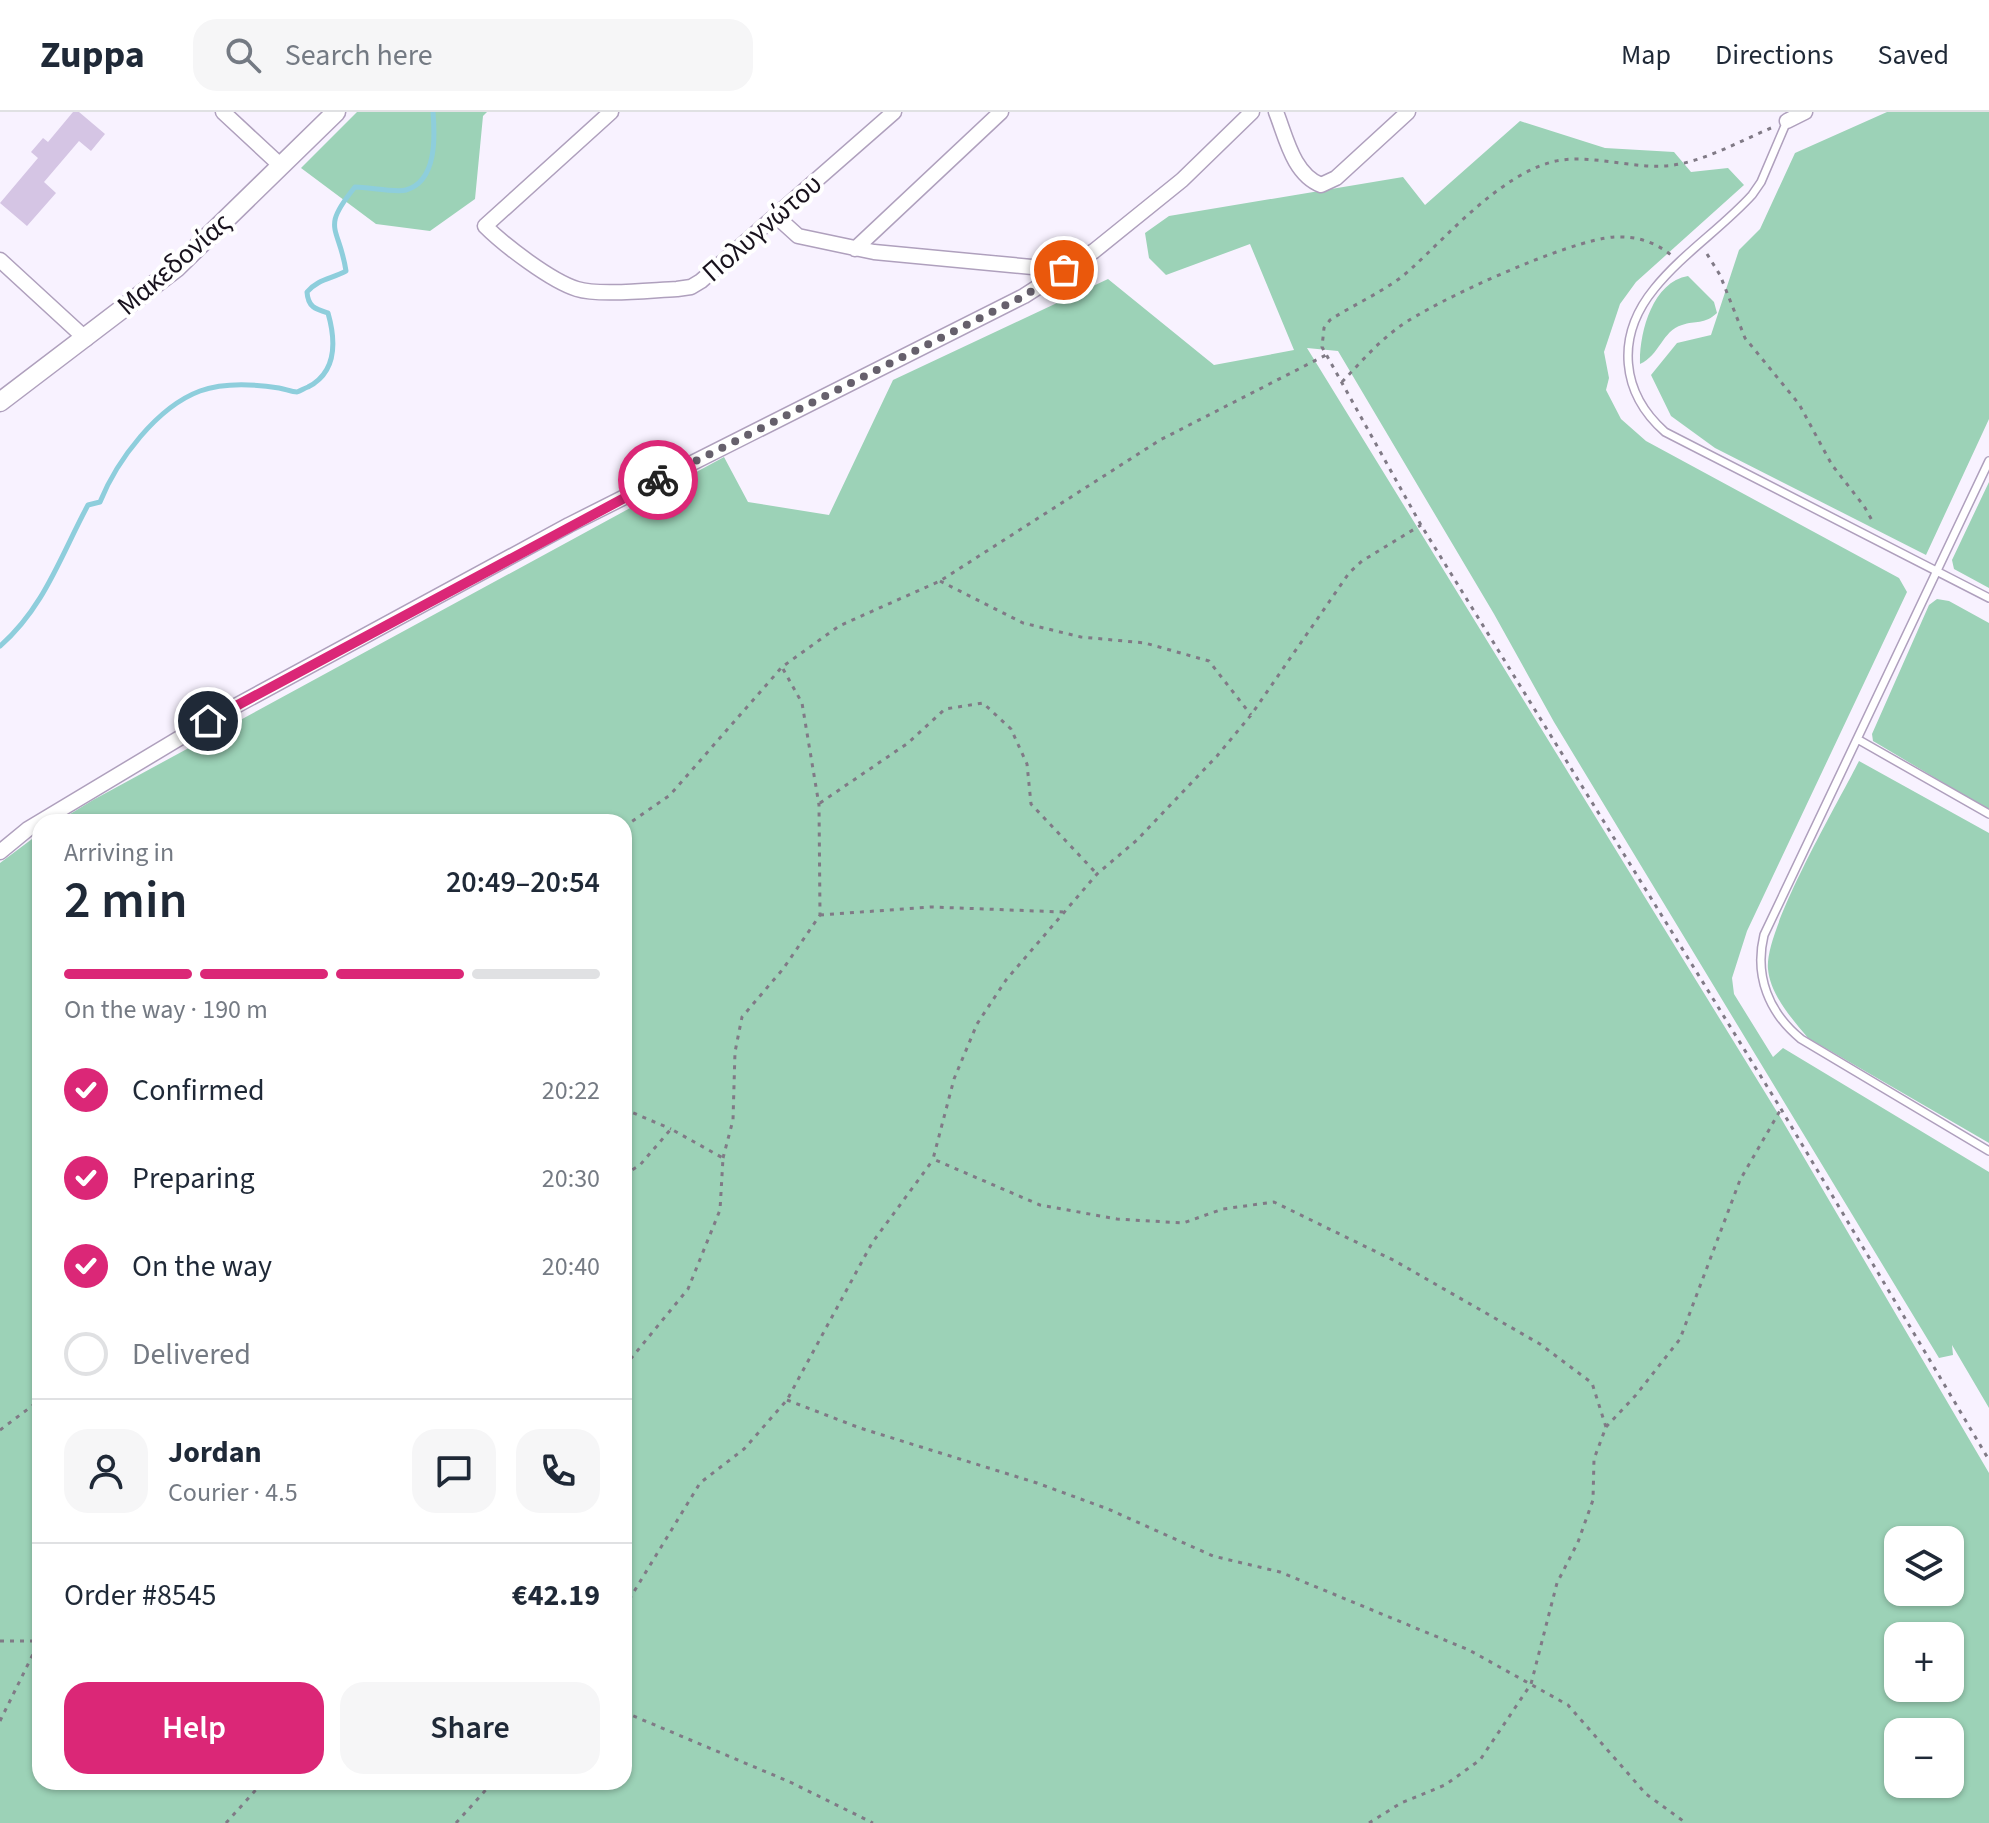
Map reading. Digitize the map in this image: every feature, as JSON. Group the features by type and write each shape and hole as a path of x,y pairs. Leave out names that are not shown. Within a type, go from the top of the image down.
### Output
{"street":[{"path":"223,112 280,165"},
{"name":"Μακεδονίας","path":"0,402 176,268 336,112"},
{"name":"Πολυγνώτου","path":"611,112 485,226 501,242 577,289 691,287 777,217 894,112"},
{"path":"855,249 1001,112"},
{"path":"53,814 208,721 569,525 1024,296 1094,251 1182,180 1252,112"},
{"path":"1276,112 1297,163 1308,177 1321,185 1336,178 1408,112"},
{"path":"1787,121 1805,112"},
{"path":"777,217 798,236 855,249 1064,270"},
{"path":"0,260 86,339"},
{"path":"0,852 32,827"}],"lane":[{"path":"1787,121 1761,182 1752,195 1654,289 1639,311 1628,352 1632,385 1646,416 1676,439 1989,598"},
{"path":"1989,461 1764,935 1760,951 1766,994 1785,1026 1801,1039 1989,1151"},
{"path":"1859,740 1989,814"}],"path":[{"path":"1787,121 1675,165 1626,166 1572,160 1554,161 1530,171 1456,223 1410,270 1330,320 1321,337 1326,355 1421,525 1781,1109 1989,1460"},
{"path":"1342,382 1383,339 1428,309 1585,243 1610,237 1631,237 1651,242 1680,263"},
{"path":"1699,245 1720,275 1745,338 1799,404 1832,465 1872,518 1874,540"},
{"path":"632,821 670,795 782,667 839,626 940,581 1160,440 1326,355"},
{"path":"632,1595 700,1483 744,1449 787,1400 872,1243 933,1159 954,1079 977,1024 1006,980 1097,874 1137,840 1217,756 1251,715 1349,573 1362,561 1421,525"},
{"path":"940,581 1023,623 1081,637 1145,643 1209,661 1251,715"},
{"path":"632,1357 688,1289 720,1210 723,1158 733,1120 735,1052 742,1017 783,969 820,915 819,805 802,703 782,667"},
{"path":"819,805 908,743 945,709 983,703 1011,729 1027,764 1031,804 1060,839 1097,874"},
{"path":"820,915 931,907 1063,912"},
{"path":"1369,1823 1401,1803 1445,1785 1480,1760 1531,1684 1557,1583 1578,1542 1593,1500 1594,1459 1606,1427 1680,1339 1740,1180 1781,1109"},
{"path":"632,1112 671,1129 723,1158"},
{"path":"632,1170 671,1129"},
{"path":"933,1159 1040,1205 1117,1219 1183,1223 1223,1209 1274,1202 1395,1261 1540,1344 1592,1383 1606,1427"},
{"path":"787,1400 860,1428 1037,1483 1108,1509 1213,1556 1280,1572 1469,1650 1568,1705 1646,1794 1686,1823"},
{"path":"0,1430 32,1406"},
{"path":"0,1641 32,1641"},
{"path":"0,1721 32,1654"},
{"path":"632,1715 790,1782 873,1823"},
{"path":"226,1823 256,1790"},
{"path":"456,1823 486,1790"}],"green space":[{"path":"357,112 487,112 483,116 475,199 430,231 376,224 301,168"},
{"path":"1887,112 1989,112 1989,419 1926,555 1715,448 1671,416 1651,375 1677,343 1711,335 1739,250 1760,229 1795,153"},
{"path":"1520,121 1605,148 1674,152 1691,172 1728,168 1744,185 1636,282 1620,304 1604,352 1609,378 1606,390 1621,419 1646,441 1899,578 1907,592 1747,931 1732,978 1734,994 1773,1057 1783,1048 1989,1172 1989,1408 1952,1345 1953,1355 1939,1358 1554,722 1494,614 1338,351 1307,348 1782,1120 1989,1473 1989,1823 0,1823 0,863 32,839 32,1790 632,1790 632,814 70,814 724,457 748,502 829,515 893,380 1108,279 1214,365 1294,350 1250,244 1166,275 1149,258 1145,233 1169,216 1403,177 1425,205"},
{"path":"1688,276 1714,302 1717,313 1704,321 1675,328 1640,364 1642,338 1650,311 1665,288"},
{"path":"1989,482 1989,588 1954,569 1952,560"},
{"path":"1937,599 1949,601 1989,623 1989,810 1873,741 1872,734 1929,605"},
{"path":"1859,761 1989,833 1989,1143 1808,1038 1773,988 1768,969 1778,926 1804,866"}],"building":[{"path":"73,112 79,112 105,134 91,151 79,141 44,182 56,193 27,226 0,203 38,158 31,152 43,138 48,142"}],"waterway":[{"path":"0,646 29,615 40,598 88,505 100,502 128,453 169,409 200,391 219,386 260,386 297,392 318,381 332,355 331,324 328,313 316,309 307,292 320,282 346,271 335,228 338,212 355,187 401,191 424,178 432,157 433,112"}],"way so far":[{"path":"658,480 1024,296 1064,270"}],"route":[{"path":"208,721 658,480"}]}
